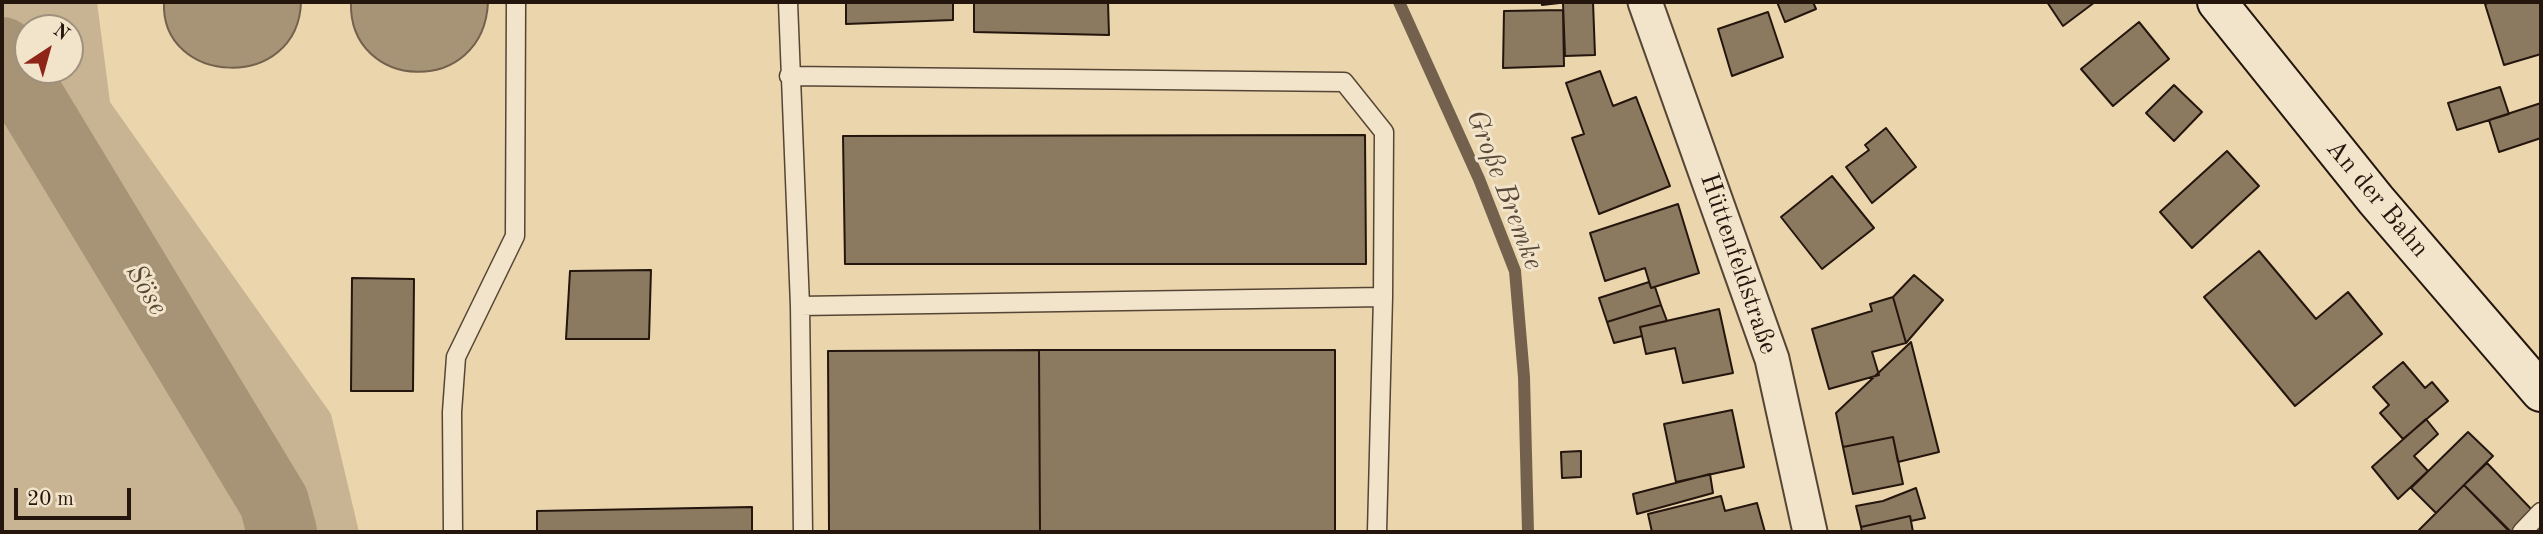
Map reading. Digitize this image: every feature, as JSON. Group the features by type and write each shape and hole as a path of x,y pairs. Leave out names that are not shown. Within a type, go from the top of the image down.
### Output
{"street":[{"name":"Hüttenfeldstraße","path":"1645,2 1772,359 1810,532"},
{"name":"An der Bahn","path":"2217,2 2376,200 2541,392"}],"lane":[{"path":"453,532 452,412 456,357 515,236 516,2"},
{"path":"788,2 800,306 803,532"},
{"path":"789,76 1344,82 1384,132 1377,532"},
{"path":"800,306 1383,298"},
{"path":"2522,532 2541,512"}],"shaded area":[{"path":"2,2 97,2 110,102 331,414 359,532 2,532"},
{"path":"164,2 301,2 294,32 278,52 255,64 230,68 205,63 183,50 169,30"},
{"path":"351,2 488,2 481,33 464,55 442,68 417,72 392,67 371,53 356,32"}],"building":[{"path":"846,2 953,2 953,20 846,24"},
{"path":"974,2 1108,2 1109,35 974,32"},
{"path":"1541,2 1568,2 1542,5"},
{"path":"1593,2 1595,55 1565,56 1563,3"},
{"path":"1777,2 1813,2 1816,9 1785,22"},
{"path":"2047,2 2095,2 2063,26"},
{"path":"2541,2 2541,54 2504,65 2485,4"},
{"path":"1563,10 1564,66 1503,68 1504,11"},
{"path":"1768,12 1783,57 1732,76 1718,29"},
{"path":"2139,22 2169,59 2113,106 2081,69"},
{"path":"1600,71 1613,106 1636,97 1670,186 1599,214 1572,138 1584,134 1566,83"},
{"path":"2174,85 2202,112 2174,141 2146,113"},
{"path":"2500,87 2509,114 2457,130 2448,103"},
{"path":"2541,103 2541,138 2499,152 2489,120"},
{"path":"1886,128 1916,167 1872,203 1846,167 1869,150 1865,145"},
{"path":"1365,135 1366,264 845,264 843,136"},
{"path":"2227,151 2259,186 2192,248 2160,212"},
{"path":"1832,176 1874,228 1822,269 1781,217"},
{"path":"1678,204 1699,273 1651,288 1645,268 1605,281 1590,233"},
{"path":"2259,251 2316,319 2348,292 2382,334 2295,406 2204,297"},
{"path":"651,270 649,339 566,339 570,271"},
{"path":"1914,275 1943,300 1906,343 1893,297"},
{"path":"352,278 414,279 413,391 351,391"},
{"path":"1649,282 1651,288 1655,287 1661,305 1607,322 1599,298"},
{"path":"1893,297 1906,343 1872,352 1879,375 1829,389 1812,329 1872,311 1870,304"},
{"path":"1661,305 1667,321 1640,327 1642,336 1614,343 1607,322"},
{"path":"1719,309 1733,373 1683,383 1675,348 1646,354 1640,327"},
{"path":"1911,342 1939,452 1898,462 1893,437 1843,447 1836,413"},
{"path":"1039,350 1040,532 829,532 828,351"},
{"path":"1039,350 1335,350 1335,532 1040,532"},
{"path":"2403,362 2425,388 2432,382 2448,401 2403,439 2380,413 2389,405 2373,387"},
{"path":"1732,410 1744,467 1676,482 1664,424"},
{"path":"2426,419 2438,434 2414,456 2428,471 2398,499 2372,467"},
{"path":"2468,432 2493,456 2436,513 2411,488"},
{"path":"1893,437 1903,484 1853,494 1843,447"},
{"path":"1581,451 1581,477 1562,478 1561,452"},
{"path":"2487,463 2533,511 2511,532 2464,485"},
{"path":"1710,474 1713,493 1637,514 1633,494"},
{"path":"2464,485 2510,532 2419,530"},
{"path":"1916,488 1925,518 1911,521 1910,516 1861,527 1856,506 1883,501"},
{"path":"1721,496 1725,511 1757,503 1765,532 1652,532 1648,514"},
{"path":"752,507 752,532 537,532 537,511"},
{"path":"1910,516 1913,532 1862,532 1861,527"}],"waterway":[{"name":"Große Bremke","path":"1399,2 1479,179 1515,271 1524,377 1528,532"},
{"name":"Söse","path":"2,52 274,502 282,532"}]}
